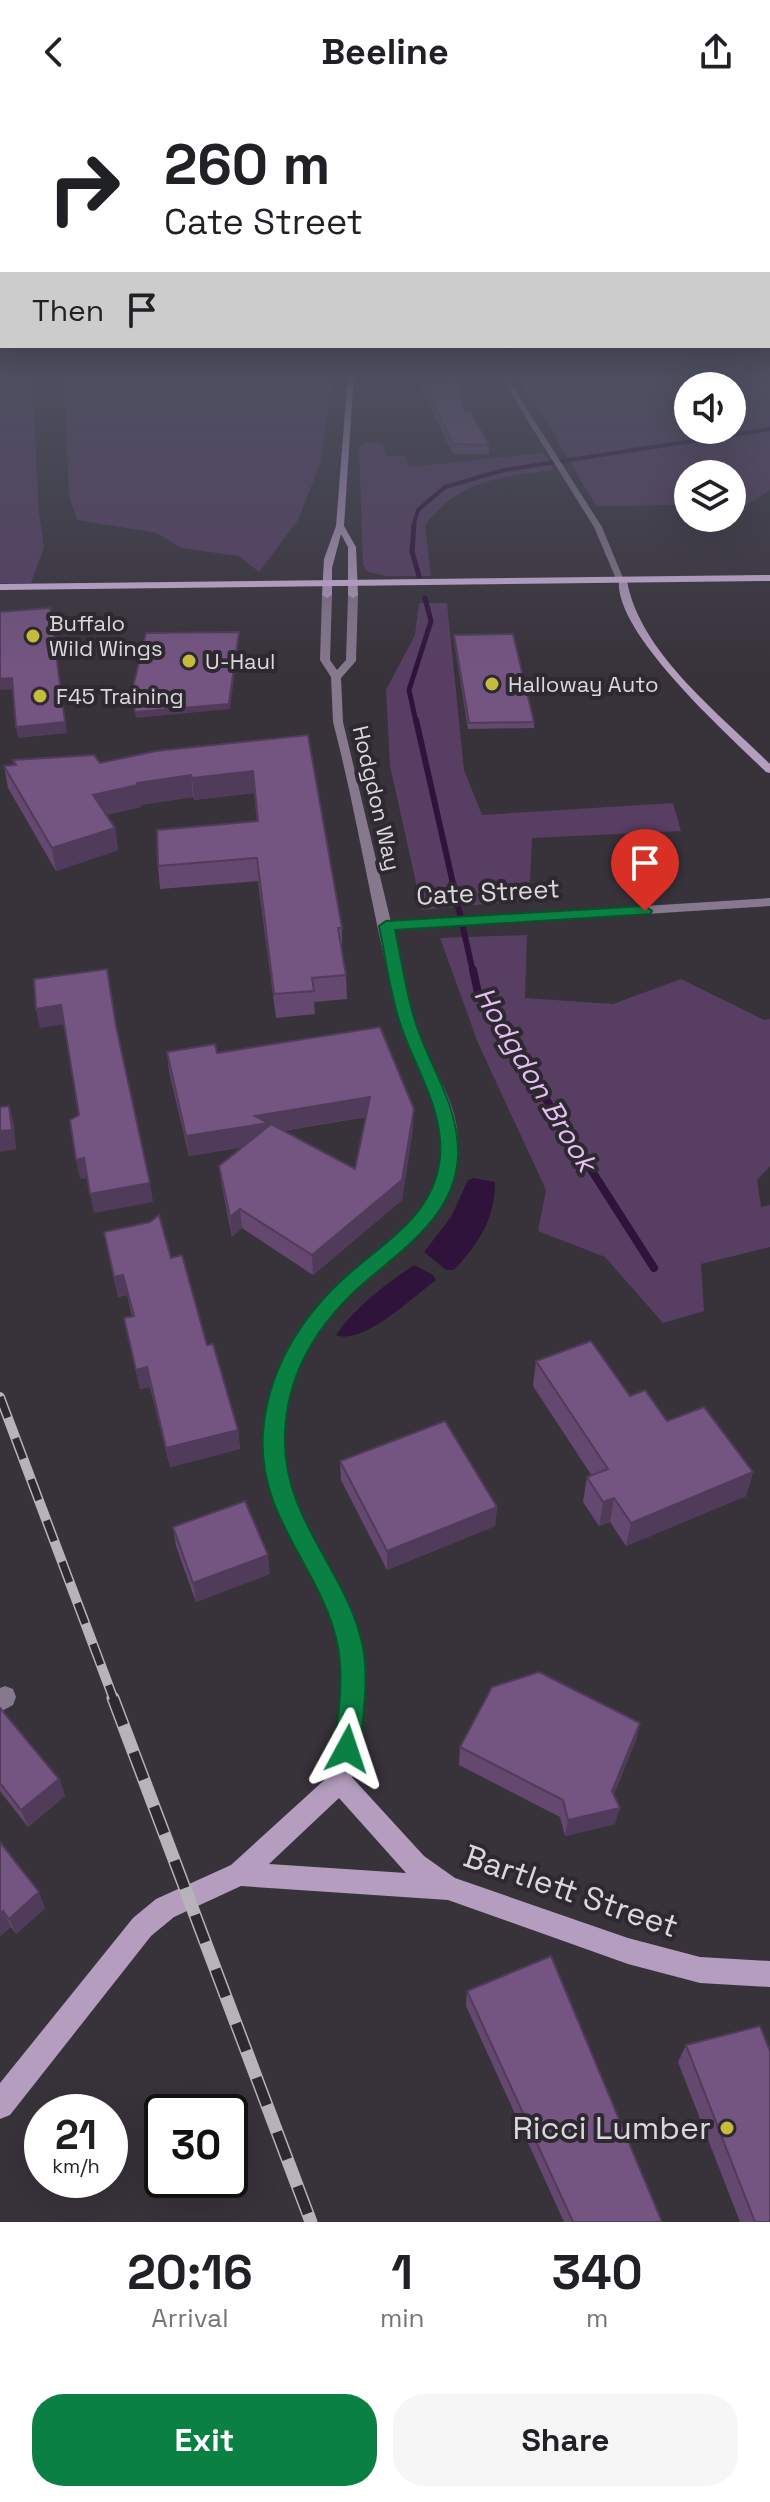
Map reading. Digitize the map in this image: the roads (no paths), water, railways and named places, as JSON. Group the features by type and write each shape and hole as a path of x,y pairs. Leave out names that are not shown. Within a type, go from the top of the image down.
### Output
{"main road":[{"path":"622,586 770,578"},
{"path":"0,597 353,588 622,586 770,591"},
{"path":"0,587 327,589"}],"street":[{"path":"327,589 330,546 340,526 344,472"},
{"path":"565,472 598,527 622,586 629,613 645,638 770,770"},
{"path":"340,526 352,547 353,588"},
{"name":"Hodgdon Way","path":"336,677 351,661 353,588"},
{"name":"Hodgdon Way","path":"327,589 325,660 336,677 338,722 386,926"},
{"name":"Cate Street","path":"340,1781 347,1749 354,1681 350,1645 334,1600 292,1524 283,1501 276,1476 274,1432 284,1377 310,1327 348,1286 418,1226 440,1191 449,1160 448,1122 408,1024 386,926 770,902"},
{"path":"0,2105 142,1927 165,1908 240,1874 340,1781"},
{"name":"Bartlett Street","path":"340,1781 415,1865 448,1888 628,1951 700,1970 770,1974"},
{"path":"240,1874 448,1888"}],"waterway":[{"name":"Hodgdon Brook","path":"413,527 418,510 445,487 498,472"},
{"name":"Hodgdon Brook","path":"414,525 412,552 419,576"},
{"name":"Hodgdon Brook","path":"416,722 409,690 431,621 425,598"},
{"name":"Hodgdon Brook","path":"416,720 473,972"},
{"name":"Hodgdon Brook","path":"473,970 478,993 654,1268"}],"railway":[{"path":"0,1397 114,1700"},
{"path":"113,1698 311,2222"}],"place":[{"name":"Buffalo Wild Wings","path":"33,636"},
{"name":"U-Haul","path":"189,661"},
{"name":"Halloway Auto","path":"492,684"},
{"name":"F45 Training","path":"40,696"},
{"name":"Ricci Lumber","path":"727,2128"}]}
